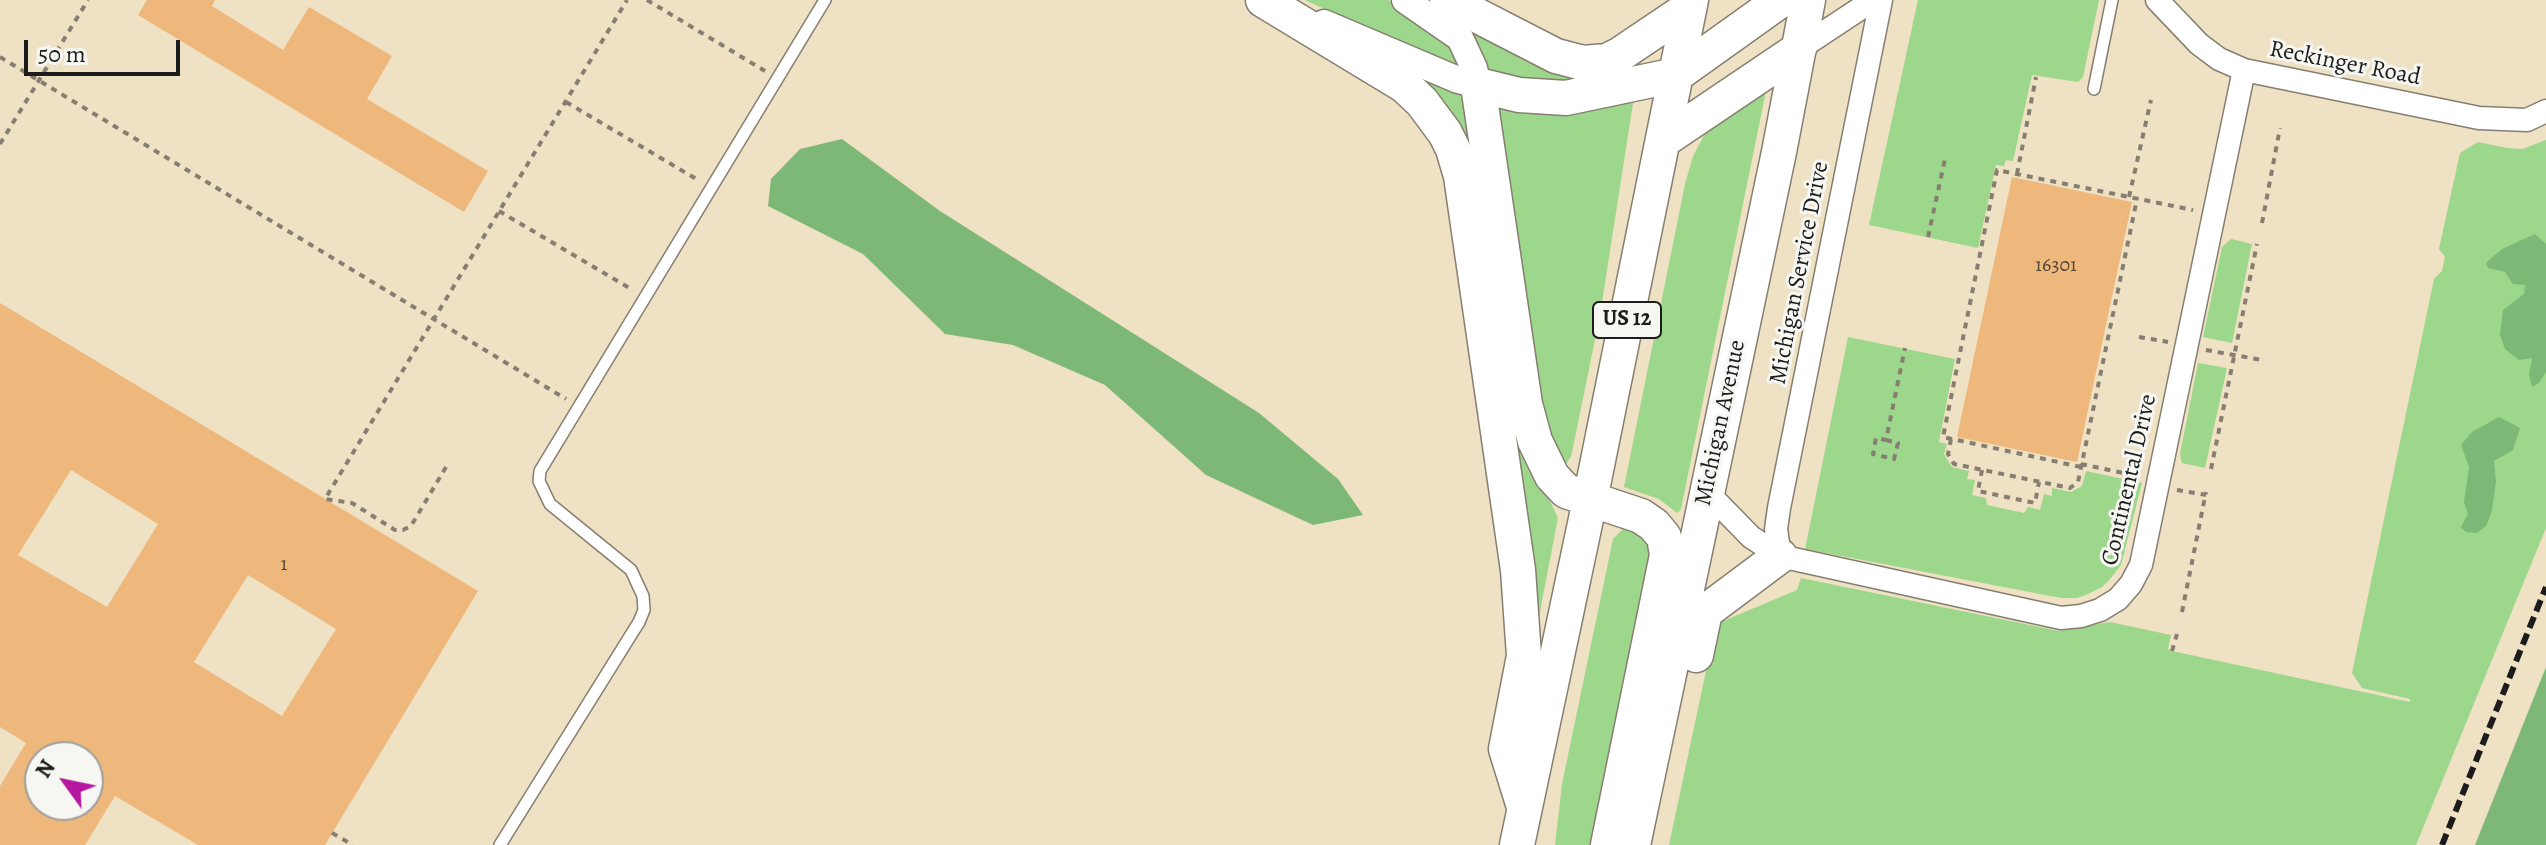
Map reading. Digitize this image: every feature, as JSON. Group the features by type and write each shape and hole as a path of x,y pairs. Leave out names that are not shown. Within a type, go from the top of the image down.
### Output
{"main road":[{"path":"1263,0 1405,86 1422,102 1453,149 1461,176 1518,570 1524,656 1506,749 1521,832"},
{"path":"1447,0 1556,56 1583,63 1607,61 1619,55 1690,4"},
{"path":"1608,845 1667,555 1664,537 1654,525 1627,510 1566,491 1552,476 1531,429 1478,85 1519,95 1566,98 1676,75 1781,0"},
{"name":"Michigan Avenue","path":"1633,845 1808,0"},
{"name":"US 12","path":"1521,832 1690,4"},
{"path":"1664,140 1799,49"},
{"path":"1642,801 1672,771 1705,612 1780,556"}],"street":[{"path":"1270,0 1458,80 1478,85 1460,38 1405,0"},
{"path":"1799,49 1873,0"},
{"name":"Michigan Service Drive","path":"1780,556 1776,529 1779,508 1881,0"},
{"name":"Reckinger Road","path":"2157,0 2199,44 2219,59 2244,70 2479,118 2527,120 2546,111"},
{"name":"Continental Drive","path":"1706,491 1751,537 1780,556 2061,618 2100,610 2118,599 2141,565 2244,70"}],"lane":[{"path":"500,845 644,610 643,596 631,570 550,504 541,486 540,471 825,0"},
{"path":"2094,89 2112,0"}],"path":[{"path":"0,144 88,0"},
{"path":"446,467 411,526 403,530 395,530 352,503 325,499 627,0"},
{"path":"647,0 778,78"},
{"path":"0,57 579,406"},
{"path":"2017,174 2036,77"},
{"path":"2129,197 2151,100"},
{"path":"566,102 711,188"},
{"path":"2262,223 2280,128"},
{"path":"1928,237 1945,159"},
{"path":"2144,477 1943,437 1997,170 2199,211"},
{"path":"1951,439 1948,454 1954,464 2070,488 2078,482 2137,199"},
{"path":"499,211 645,298"},
{"path":"2211,469 2257,244"},
{"path":"2139,337 2170,343"},
{"path":"1886,440 1905,348"},
{"path":"2200,348 2262,360"},
{"path":"1876,438 1886,440 1898,443 1894,459 1873,454 1876,438"},
{"path":"1982,470 1978,491 2035,503 2039,482"},
{"path":"2173,489 2206,493 2182,612"},
{"path":"2172,651 2177,634"},
{"path":"332,833 353,845"}],"green space":[{"path":"1305,0 1388,0 1438,29 1465,66 1456,70"},
{"path":"1418,0 1431,0 1543,58 1643,52 1640,68 1598,84 1492,80"},
{"path":"1918,0 2099,0 2083,77 2078,82 2032,75 2013,161 2006,160 2004,166 1996,165 1978,248 1869,225"},
{"path":"1312,20 1463,87 1535,469 1558,518 1536,632 1464,165"},
{"path":"1767,86 1681,509 1677,513 1659,499 1624,487 1685,184 1693,156 1709,126"},
{"path":"1488,96 1634,97 1600,315 1571,457 1565,465 1544,438"},
{"path":"842,139 940,211 1259,413 1338,479 1363,515 1313,525 1206,475 1105,385 1013,345 945,334 863,254 768,206 771,179 800,149"},
{"path":"2546,140 2546,528 2416,845 1669,845 1716,624 1797,590 1801,578 2059,631 2110,622 2171,635 2168,649 2172,651 2410,702 2410,699 2362,688 2352,673 2434,279 2442,271 2445,257 2439,249 2460,153 2478,142 2522,149"},
{"path":"2535,234 2546,244 2546,372 2532,387 2529,375 2532,358 2519,360 2505,349 2500,335 2503,310 2524,294 2525,285 2513,284 2505,272 2488,268 2486,263 2502,249"},
{"path":"2231,239 2252,244 2232,343 2203,337 2222,247"},
{"path":"1848,337 1955,359 1939,442 1947,444 1944,454 1952,467 1969,471 1967,479 1975,480 1972,495 1986,498 1987,505 2024,513 2028,507 2040,510 2044,494 2052,496 2052,488 2071,492 2082,486 2086,471 2142,483 2121,565 2111,578 2088,594 2061,598 1805,549"},
{"path":"2198,363 2227,368 2205,468 2182,463 2180,454"},
{"path":"2499,417 2520,428 2513,450 2494,461 2496,481 2492,511 2486,526 2477,533 2466,532 2461,527 2468,514 2464,502 2469,467 2461,445 2472,432"},
{"path":"1634,528 1652,545 1602,845 1555,845 1562,784 1613,539 1623,529"},
{"path":"2546,667 2546,845 2475,845"}],"building":[{"path":"147,0 215,0 212,6 283,50 309,7 392,56 367,99 488,171 464,212 138,15"},
{"path":"2012,177 2132,202 2077,462 1957,437"},
{"path":"0,303 478,591 325,845 198,845 115,796 104,814 104,741 24,742 0,727","holes":["71,470 158,524 107,607 18,555","248,575 336,629 282,716 194,662"]},
{"path":"24,746 24,821 100,821 85,845 0,845 0,786"}],"railway":[{"path":"2442,845 2546,587"}]}
